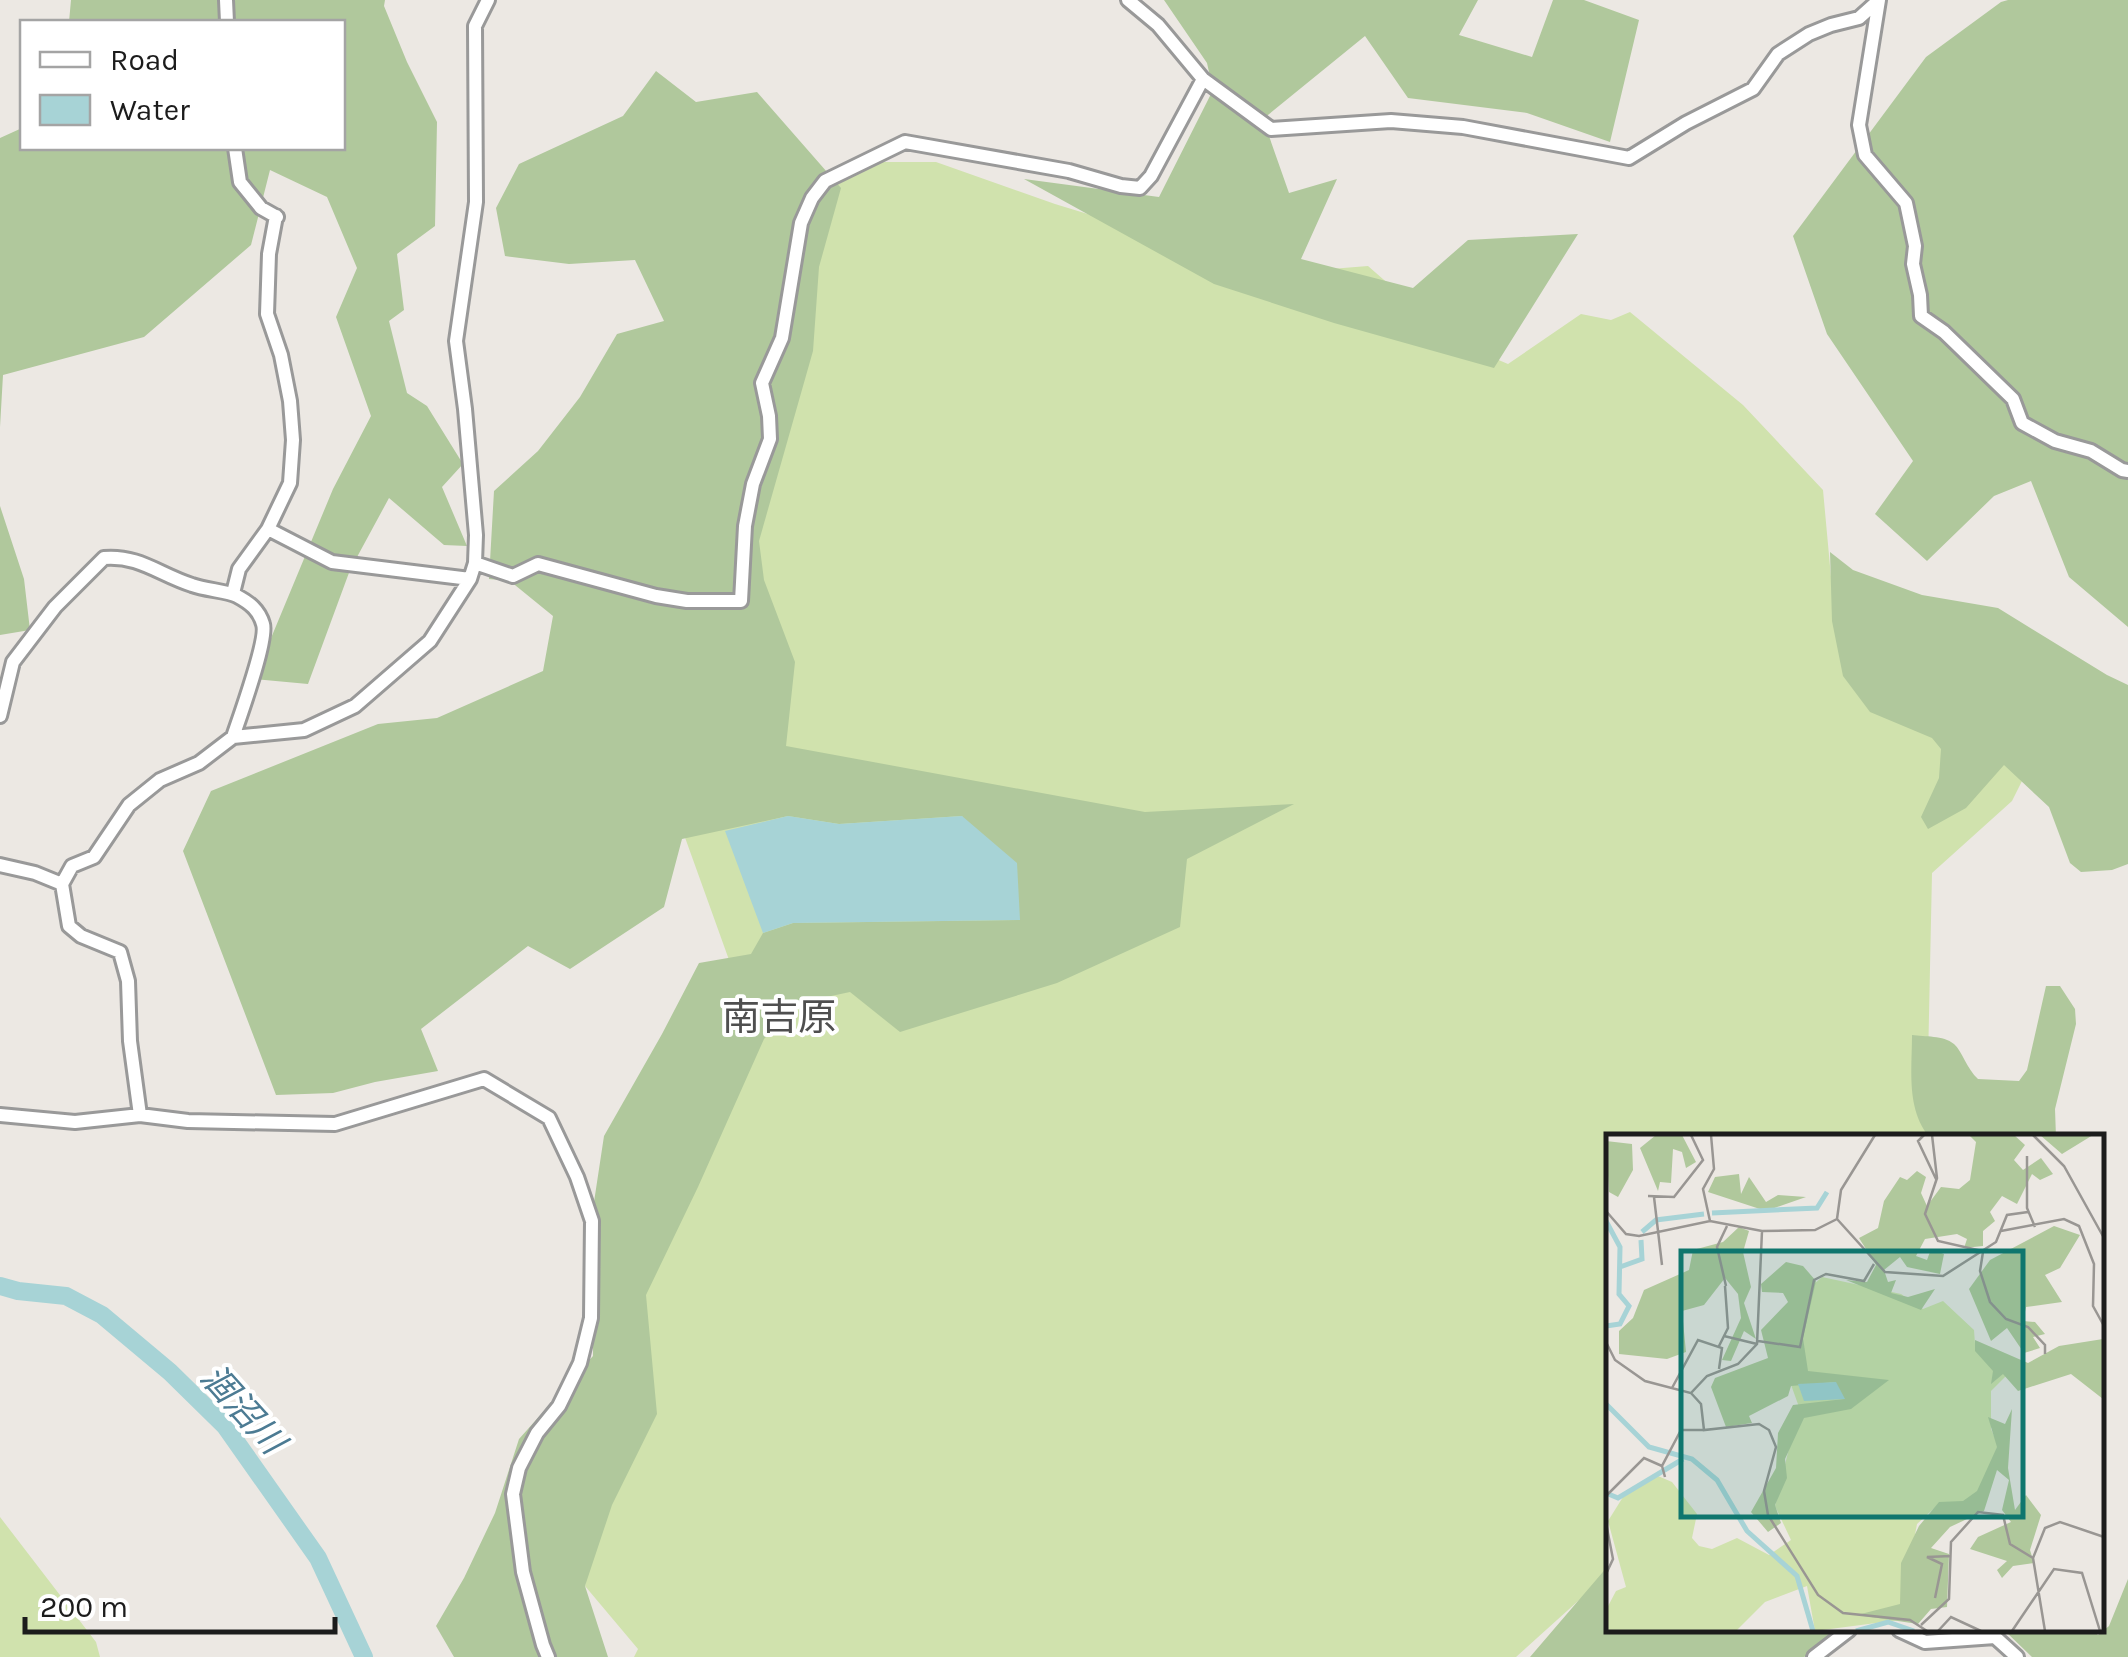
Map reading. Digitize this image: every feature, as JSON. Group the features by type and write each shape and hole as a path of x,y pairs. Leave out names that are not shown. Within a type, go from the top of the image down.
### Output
{"street":[{"path":"140,1115 130,1041 128,980 120,952 81,936 69,926 62,884 72,866 94,857 129,805 160,780 199,763 234,737 304,730 354,706 430,642 470,580 476,534 456,341 476,192 476,26 488,0"},
{"path":"1128,0 1158,25 1203,80 1271,129 1391,122 1427,124 1464,127 1629,158 1752,89 1778,54 1809,34 1859,18 1879,0"},
{"path":"1879,0 1859,124 1865,155 1906,204 1916,246 1913,264 1921,316 1944,332 2014,399 2022,424 2055,441 2091,451 2128,471"},
{"path":"475,563 512,576 538,564 656,596 687,601 741,601 745,526 753,484 770,439 770,416 762,382 782,338 801,223 825,180 904,142 1069,171 1140,188 1151,176 1203,80"},
{"path":"233,593 239,569 268,529 290,483 293,440 282,355 268,314 269,254 276,216 261,208 240,182 235,150"},
{"path":"268,529 332,562 470,580"},
{"path":"0,716 13,662 55,607 104,558 124,556 189,584 233,593 256,608 264,627 262,644 234,737"},
{"path":"0,865 62,884"},
{"path":"0,1114 75,1122 140,1115 188,1121 335,1124 484,1079 549,1118 577,1177 592,1221 591,1318 580,1362 559,1406 538,1433 519,1468 513,1494 523,1572 548,1657"},
{"path":"1814,1657 1846,1632"},
{"path":"1902,1632 1925,1642 1995,1636 2017,1657"}],"green space":[{"path":"71,0 385,0 407,62 437,122 435,226 397,254 404,310 389,321 407,393 427,406 463,464 442,487 467,546 444,545 389,498 350,570 308,684 254,679 333,489 371,416 336,317 357,268 327,197 270,170 251,245 144,337 3,375 0,427 0,138 20,129 20,150 345,150 345,20 69,20"},
{"path":"1164,0 1478,0 1459,35 1532,57 1553,0 1584,0 1639,20 1610,142 1527,113 1408,98 1365,36 1263,119 1289,193 1337,179 1301,259 1413,288 1468,240 1578,234 1494,368 1214,284 1024,179 1159,197 1213,90 1207,63"},
{"path":"2008,0 2128,0 2128,627 2069,577 2031,481 1994,496 1927,561 1875,514 1913,461 1827,334 1793,236 1926,57"},
{"path":"656,71 696,102 757,92 841,188 819,267 813,351 759,541 764,580 795,662 786,746 1145,812 1294,804 1187,859 1180,927 1057,983 900,1032 850,992 798,1003 764,1039 646,1295 657,1414 612,1505 585,1586 608,1657 454,1657 436,1626 495,1513 519,1439 593,1356 594,1202 604,1136 699,963 751,954 763,933 793,923 1020,920 962,816 839,824 788,816 682,839 664,907 570,969 528,946 421,1029 438,1071 333,1093 276,1095 183,851 211,791 378,724 437,718 543,671 553,616 510,581 489,579 494,491 538,451 580,397 617,334 664,321 635,260 569,264 505,256 496,208 519,164 623,116"},
{"path":"876,162 936,162 1055,204 1281,273 1368,266 1454,341 1508,364 1581,314 1611,320 1630,312 1743,405 1823,490 1831,577 2027,771 2012,801 1932,873 1927,1110 1942,1134 1606,1134 1606,1576 1516,1657 634,1657 638,1649 585,1586 635,1314 733,971 678,818 753,599 758,496 828,188"},
{"path":"0,506 24,579 30,630 0,635"},
{"path":"1830,552 1853,570 1922,595 1998,608 2128,685 2128,864 2112,870 2081,872 2070,863 2049,807 2004,765 1966,808 1928,829 1921,817 1939,778 1941,749 1932,738 1870,712 1843,676 1832,621"},
{"path":"2046,986 2060,986 2075,1009 2076,1024 2055,1109 2056,1134 1927,1134 1914,1101 1912,1035 1950,1041 1978,1079 2019,1081 2027,1070"},
{"path":"0,1517 96,1642 100,1657 0,1657"},
{"path":"1606,1568 1606,1632 1861,1632 1804,1657 1530,1657"},
{"path":"2128,1579 2128,1657 2032,1657 2006,1632 2098,1635 2109,1626"}],"water":[{"path":"788,816 839,824 962,816 1017,863 1020,920 793,923 763,933 725,831"}],"waterway":[{"name":"涸沼川","path":"0,1286 66,1296 102,1315 170,1372 225,1426 318,1558 364,1657"}],"district":[{"name":"南吉原","path":"779,1017"}]}
